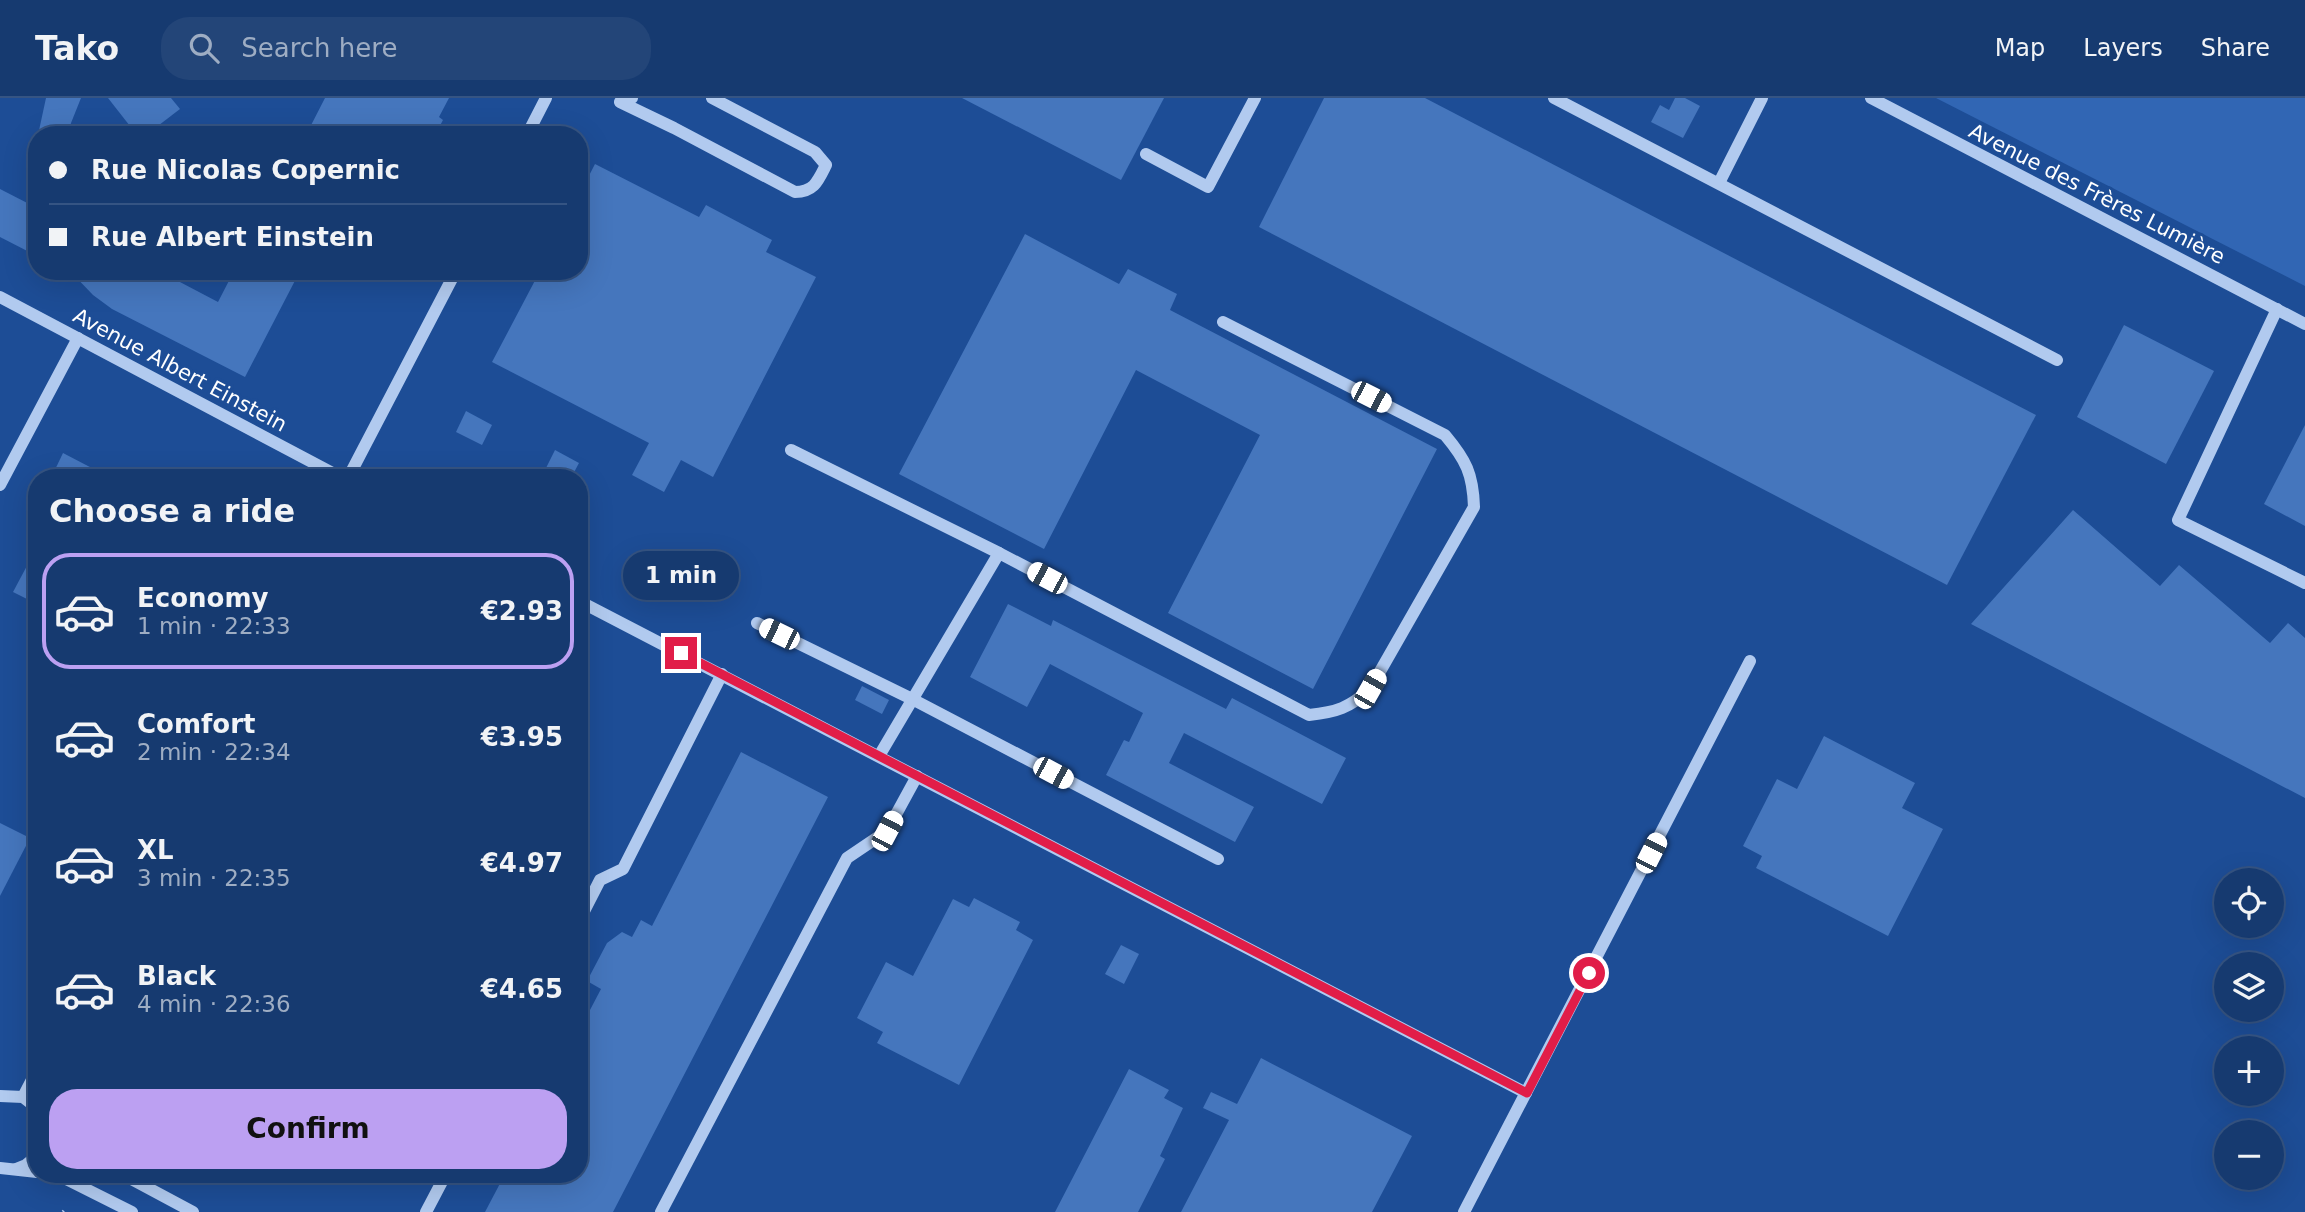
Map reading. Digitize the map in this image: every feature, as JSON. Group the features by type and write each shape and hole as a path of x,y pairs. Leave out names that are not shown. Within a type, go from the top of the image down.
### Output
{"street":[{"path":"532,126 546,98"},
{"path":"620,99 794,192 805,192 813,188 826,165 815,152 712,98"},
{"path":"1146,154 1208,187 1255,98"},
{"path":"1553,98 2057,360"},
{"path":"1719,183 1762,98"},
{"name":"Avenue des Frères Lumière","path":"1871,98 2305,324"},
{"path":"353,469 451,280"},
{"name":"Avenue Albert Einstein","path":"0,297 325,469"},
{"path":"2277,309 2178,520 2305,583"},
{"path":"792,450 999,553 1308,715 1333,712 1353,704 1370,689 1474,507 1473,482 1462,455 1445,435 1223,322"},
{"path":"0,485 78,338"},
{"path":"879,755 999,553"},
{"path":"588,606 1527,1093"},
{"path":"757,623 912,699 1218,859"},
{"path":"1464,1212 1750,661"},
{"path":"588,903 600,880 623,869 722,674"},
{"path":"661,1212 846,858 887,831 917,776"},
{"path":"23,1097 28,1087"},
{"path":"0,1096 23,1097 28,1101"},
{"path":"15,1169 28,1163"},
{"path":"0,1168 28,1171"},
{"path":"74,1183 132,1212"},
{"path":"139,1183 193,1212"},
{"path":"426,1212 441,1183"}],"shaded area":[{"path":"1936,98 2305,98 2305,286"}],"building":[{"path":"46,98 81,98 70,126 40,126"},
{"path":"108,98 171,98 180,109 158,126 130,126"},
{"path":"325,98 449,98 439,117 443,120 440,126 311,126"},
{"path":"962,98 1164,98 1121,180"},
{"path":"1324,98 1425,98 2036,415 1947,585 1259,227"},
{"path":"1675,98 1685,98 1700,106 1683,138 1651,122 1660,105 1669,110"},
{"path":"595,164 699,217 706,205 772,240 766,252 816,277 713,477 681,460 664,492 632,475 649,443 492,362 535,280 588,280 588,178"},
{"path":"0,189 28,203 28,251 0,237"},
{"path":"1025,234 1119,284 1128,269 1177,294 1170,310 1437,449 1313,689 1168,613 1260,435 1136,370 1044,549 899,474"},
{"path":"79,280 176,280 218,302 229,280 295,280 245,377 112,309"},
{"path":"2124,325 2214,371 2166,464 2077,417"},
{"path":"466,411 492,425 482,445 456,432"},
{"path":"2305,425 2305,526 2264,504"},
{"path":"555,450 579,463 576,469 546,469"},
{"path":"63,453 94,469 55,469"},
{"path":"2073,510 2160,586 2179,565 2270,643 2288,623 2305,638 2305,798 1971,624"},
{"path":"28,564 28,600 13,592"},
{"path":"1008,604 1051,626 1053,620 1226,709 1232,698 1346,758 1322,804 1184,733 1169,763 1254,807 1235,842 1106,775 1124,740 1129,742 1143,713 1050,664 1027,707 970,677"},
{"path":"862,686 889,700 882,714 855,700"},
{"path":"1824,736 1915,783 1902,808 1943,829 1888,936 1756,868 1762,856 1743,846 1777,779 1797,789"},
{"path":"741,752 828,797 613,1212 485,1212 500,1183 588,1183 588,1014 601,989 588,979 607,943 622,932 632,937 641,920 652,926"},
{"path":"0,823 28,837 28,842 0,896"},
{"path":"974,898 1020,922 1016,930 1033,940 959,1085 877,1043 883,1032 857,1018 886,962 913,976 953,899 969,907"},
{"path":"1121,945 1139,954 1124,984 1105,974"},
{"path":"1261,1058 1412,1136 1372,1212 1181,1212 1229,1120 1203,1108 1211,1092 1237,1104"},
{"path":"1129,1069 1169,1090 1164,1098 1183,1108 1160,1156 1165,1159 1138,1212 1055,1212"}],"route":[{"path":"681,653 1527,1093 1589,973"}]}
